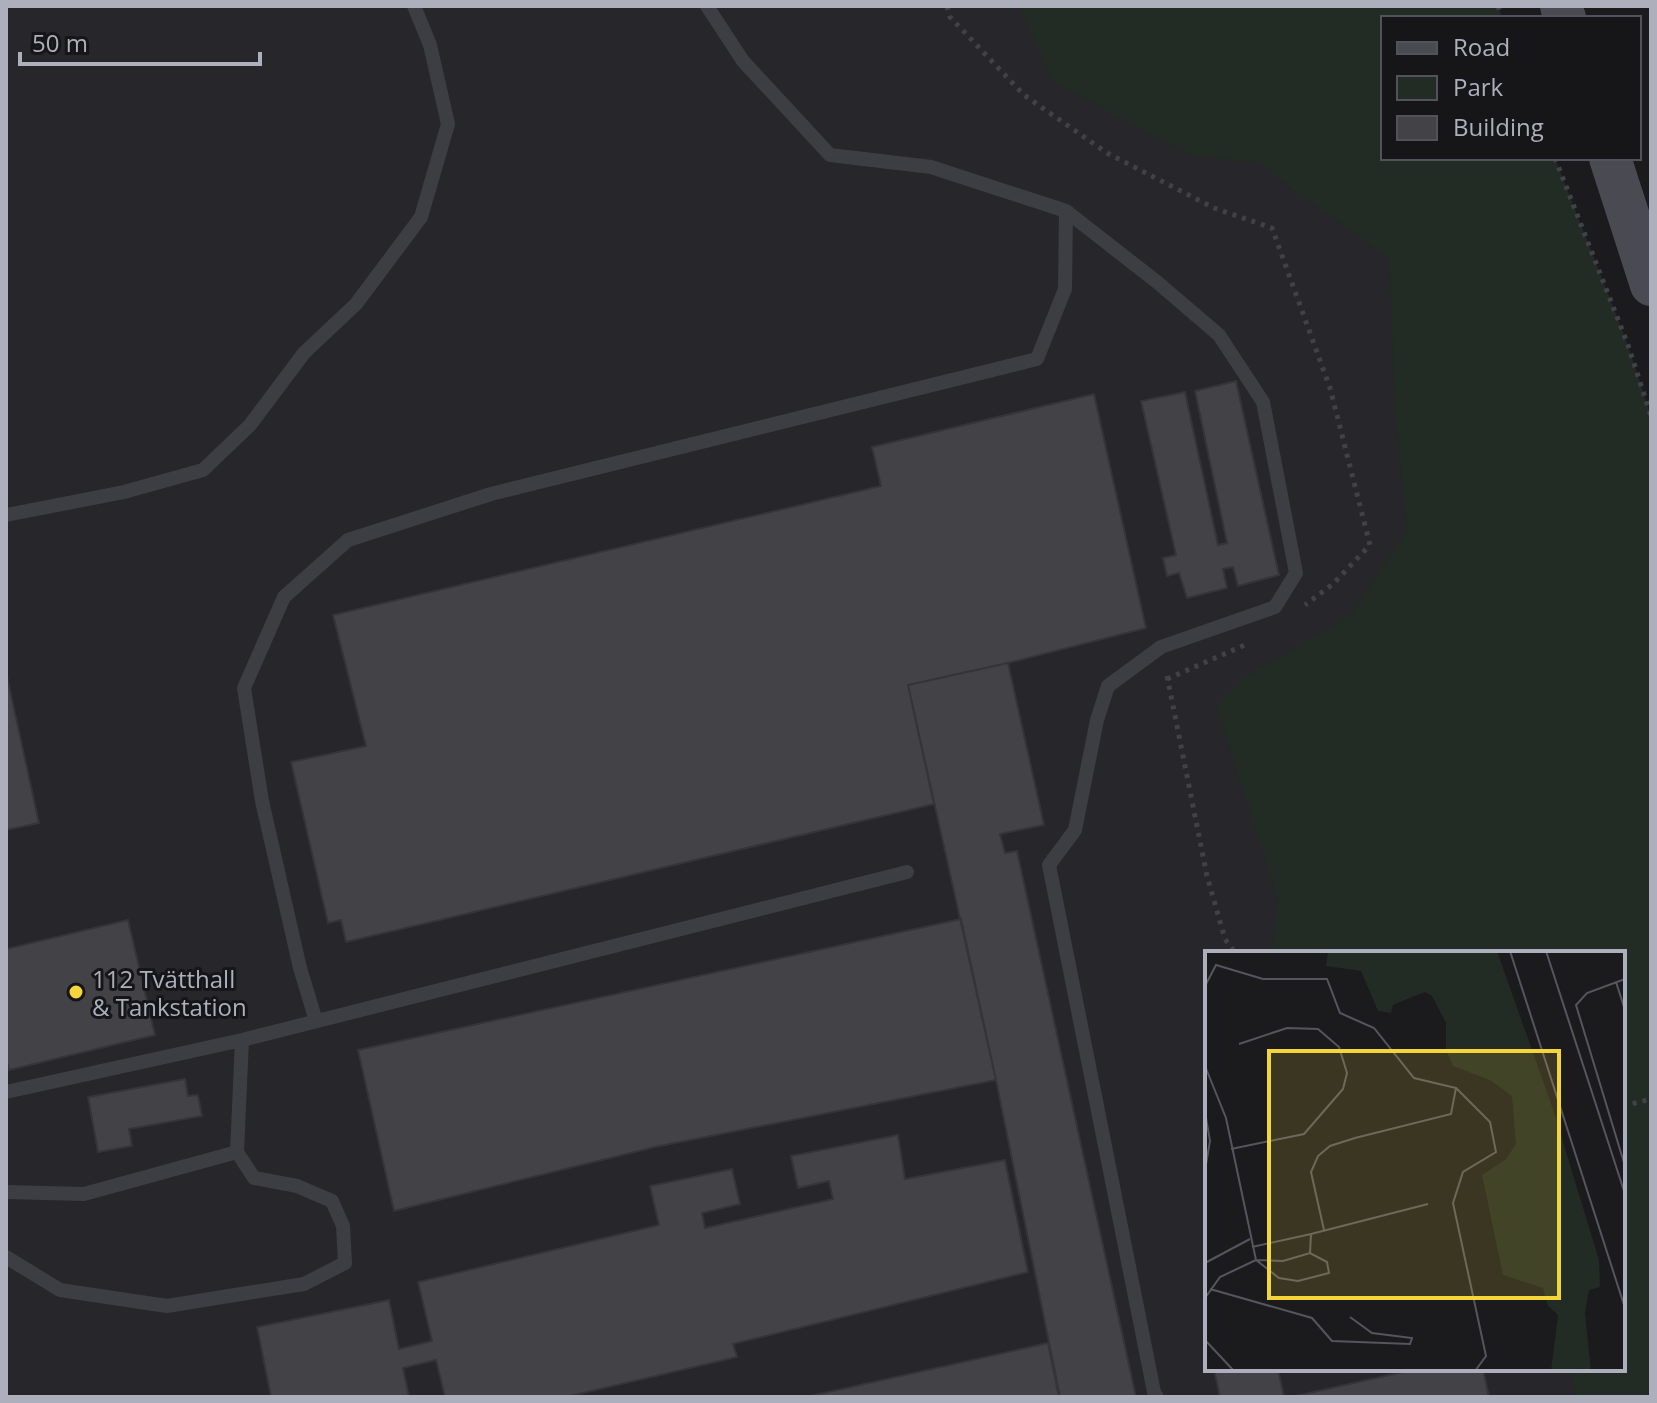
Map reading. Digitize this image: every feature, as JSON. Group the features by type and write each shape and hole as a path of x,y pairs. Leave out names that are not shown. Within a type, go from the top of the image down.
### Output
{"main road":[{"path":"1611,160 1651,285"}],"lane":[{"path":"6,515 124,492 203,470 250,425 304,353 356,304 421,217 448,124 430,45 414,6"},
{"path":"707,6 743,61 830,155 931,167 1066,211 1219,335 1263,402 1296,573 1275,607 1161,647 1108,686 1097,720 1075,830 1049,865 1150,1376 1157,1397"},
{"path":"316,1021 300,968 262,801 244,688 284,597 348,540 491,494 1037,359 1065,289 1066,211"},
{"path":"6,1092 242,1040 907,872"},
{"path":"6,1257 60,1290 167,1306 304,1284 345,1263 343,1226 332,1201 297,1186 254,1178 237,1152 242,1040"},
{"path":"6,1192 84,1194 237,1152"}],"path":[{"path":"947,6 950,17 1024,95 1107,153 1214,208 1272,228"},
{"path":"1556,160 1628,345 1651,416"},
{"path":"1161,647 1207,876 1225,939 1234,951"},
{"path":"1625,1106 1651,1099"}],"shaded area":[{"path":"6,6 1104,6 1380,164 1651,916 1651,1397 6,1397"}],"green space":[{"path":"1019,6 1498,6 1501,16 1381,16 1381,160 1556,160 1628,345 1651,416 1651,1397 1576,1397 1570,1371 1625,1371 1625,951 1272,951 1278,899 1216,706 1245,677 1351,615 1407,530 1395,410 1389,258 1293,190 1261,163 1190,155 1052,81"}],"building":[{"path":"1236,381 1279,575 1238,586 1233,567 1223,569 1227,588 1187,598 1179,573 1167,576 1163,558 1176,555 1141,401 1185,392 1218,545 1227,543 1195,391"},
{"path":"1094,394 1146,628 908,685 934,804 346,942 341,920 328,923 291,762 366,746 333,615 881,486 872,447"},
{"path":"1008,663 1044,825 1000,834 1005,853 1017,851 1136,1397 1060,1397 996,1080 908,685"},
{"path":"6,672 39,823 6,830"},
{"path":"961,919 996,1080 655,1147 394,1211 358,1050"},
{"name":"112 Tvätthall & Tankstation","path":"128,920 155,1035 9,1070 6,1058 6,949"},
{"path":"185,1079 188,1096 198,1095 202,1116 129,1129 132,1146 98,1152 88,1097"},
{"path":"898,1135 905,1179 1005,1160 1028,1272 733,1344 737,1357 566,1397 445,1397 436,1360 403,1368 409,1397 271,1397 257,1327 389,1300 399,1349 432,1341 418,1282 659,1225 650,1186 732,1169 740,1204 702,1213 705,1228 833,1199 829,1181 798,1188 791,1156"},
{"path":"1048,1343 1059,1397 806,1397"},
{"path":"1214,1371 1278,1371 1284,1397 1220,1397"},
{"path":"1407,1371 1483,1371 1489,1397 1291,1397"}],"place":[{"name":"112 Tvätthall & Tankstation","path":"76,992"}]}
